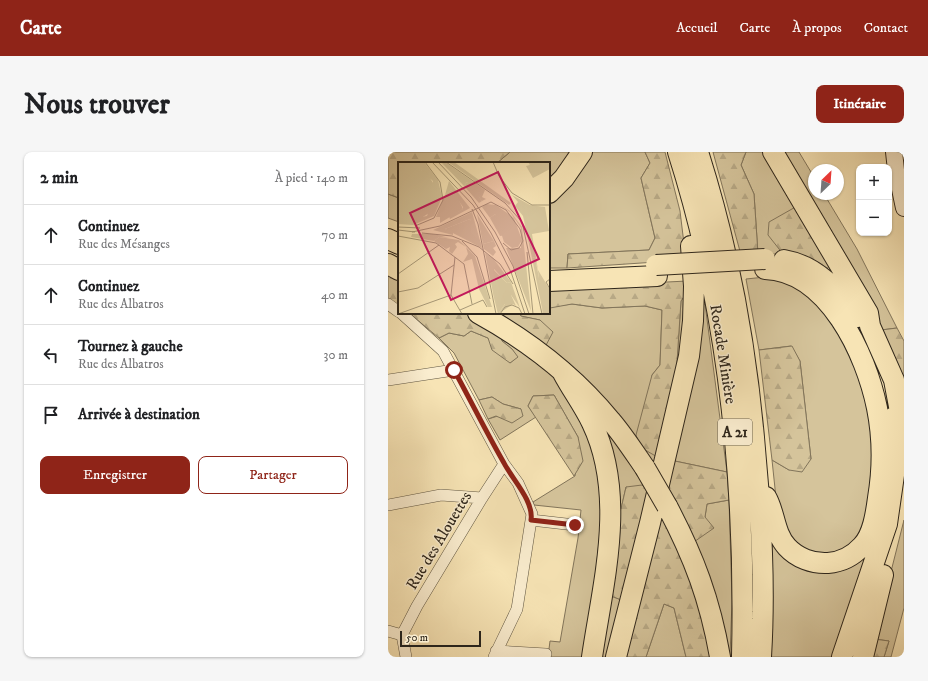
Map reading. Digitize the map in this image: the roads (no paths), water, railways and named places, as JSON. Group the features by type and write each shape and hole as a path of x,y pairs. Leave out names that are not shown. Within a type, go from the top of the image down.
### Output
{"highway":[{"path":"550,193 564,178 582,152"},
{"name":"Rocade Minière","path":"678,152 706,252 716,303 734,426 740,486 744,580 742,657"},
{"name":"Rocade Minière","path":"698,152 714,208 734,294 746,362 758,484 762,582 761,657"},
{"path":"772,152 868,313 870,326 894,380 904,433"},
{"path":"616,657 650,523 689,356 693,321 694,286 689,217 694,211"},
{"path":"388,227 398,230"},
{"path":"388,239 398,244"},
{"path":"388,256 398,259"},
{"path":"550,281 657,270 765,264 777,259 791,261 812,269 842,297 862,322 870,326"},
{"path":"388,264 398,269"},
{"path":"758,484 768,500 774,522 785,545 792,552 802,558 824,563 843,560 863,545 872,525 882,474 882,453 877,408 864,366 846,327 825,300 812,287 799,278 765,264"},
{"path":"550,271 657,270"},
{"path":"480,314 496,323 539,353 563,373 611,421 645,468 684,538 699,573 709,604 720,657"},
{"path":"563,373 592,423 603,453 611,510 609,543 592,657"},
{"path":"842,657 887,524 896,468 894,416 899,405"},
{"path":"863,657 896,524 904,474"}],"street":[{"path":"894,152 904,208"},
{"path":"388,304 398,311"},
{"path":"402,314 443,351 504,464 518,483 532,514 517,609 495,654 546,654"},
{"path":"388,380 454,370"},
{"name":"Rue des Alouettes","path":"402,635 417,606 504,464"},
{"path":"388,505 441,495 482,498"},
{"path":"531,520 575,525"},
{"path":"388,631 402,635 406,657"}]}
